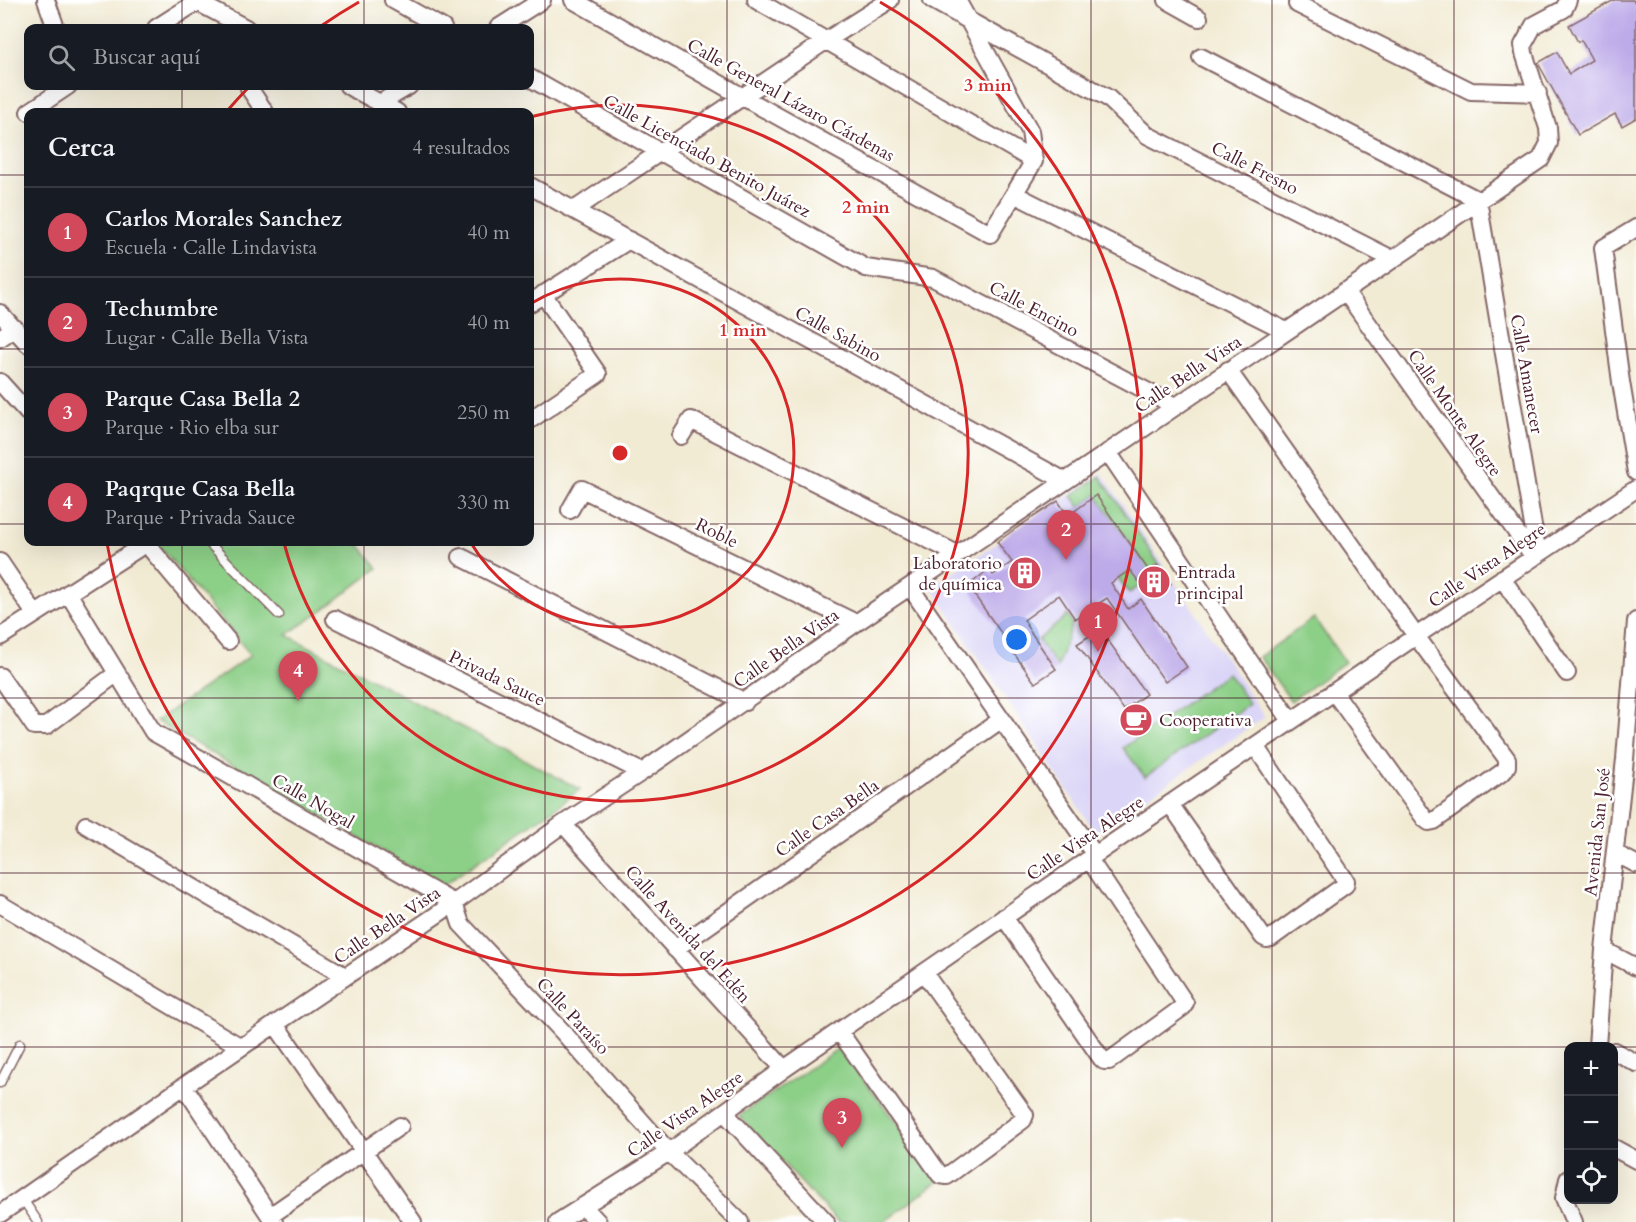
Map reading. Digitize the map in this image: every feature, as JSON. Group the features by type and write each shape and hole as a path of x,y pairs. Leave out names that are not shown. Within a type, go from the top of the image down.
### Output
{"street":[{"path":"46,0 55,24"},
{"path":"393,0 436,24"},
{"path":"504,24 542,0"},
{"name":"Calle General Lázaro Cárdenas","path":"573,0 990,234 1014,194"},
{"path":"756,0 1034,161"},
{"path":"574,210 890,0"},
{"name":"Calle Fresno","path":"932,0 1108,98 1146,135 1392,259"},
{"path":"957,0 1030,130 1034,161 1014,194 1286,331"},
{"path":"1167,0 1199,18"},
{"name":"Calle Bella Vista","path":"0,1214 454,903 563,824 745,702 856,622 1541,159 1549,143 1548,128 1523,45 1534,25 1564,9 1568,0"},
{"path":"162,24 199,1 239,24"},
{"path":"1297,4 1471,91 1538,93"},
{"path":"1201,57 1478,200"},
{"name":"Calle Licenciado Benito Juárez","path":"534,80 866,268"},
{"path":"36,108 62,90"},
{"path":"252,90 263,108"},
{"path":"356,90 389,108"},
{"path":"380,103 402,90"},
{"name":"Calle Sabino","path":"534,188 1065,481"},
{"name":"Calle Amanecer","path":"1478,200 1536,556"},
{"path":"1636,228 1603,248 1636,472"},
{"path":"534,417 598,374 536,298 629,240"},
{"name":"Calle Encino","path":"866,268 933,278 1175,406"},
{"name":"Calle Monte Alegre","path":"1345,291 1536,556"},
{"path":"0,313 24,339"},
{"path":"0,338 15,328"},
{"path":"1228,370 1416,636 1507,759 1507,766 1504,771 1434,821 1429,822 1334,692"},
{"path":"1621,382 1636,371"},
{"path":"0,382 24,409"},
{"path":"681,436 691,420 957,554"},
{"path":"1108,452 1291,721"},
{"name":"Roble","path":"570,510 582,489 856,622"},
{"name":"Calle Vista Alegre","path":"558,1222 669,1152 783,1069 1004,917 1636,489"},
{"path":"0,637 140,546"},
{"path":"149,546 228,641"},
{"path":"461,557 745,702"},
{"path":"0,562 35,614"},
{"path":"1502,578 1567,673"},
{"path":"910,586 1002,719 1185,1003 1174,1014 1109,1060 1104,1061 1004,917"},
{"path":"0,676 34,726 46,726 116,674 68,593"},
{"name":"Privada Sauce","path":"335,619 642,772"},
{"name":"Avenida San José","path":"1600,1042 1604,950 1615,852 1630,762 1636,621"},
{"name":"Calle Nogal","path":"116,674 153,732 454,903"},
{"name":"Calle Casa Bella","path":"675,949 1002,719"},
{"path":"1170,804 1263,937 1267,939 1345,885 1346,881 1255,746"},
{"name":"Calle Avenida del Edén","path":"563,824 783,1069"},
{"path":"86,825 345,976"},
{"path":"1615,852 1636,864"},
{"name":"Calle Paraíso","path":"454,903 461,924 562,1031 669,1152 740,1222"},
{"path":"0,904 241,1047"},
{"path":"1604,950 1636,967"},
{"path":"838,1031 940,1175 947,1176 1023,1120 1024,1115 924,973"},
{"path":"275,1024 413,1222"},
{"path":"1618,1053 1636,1063"},
{"path":"184,1086 272,1219 400,1126"},
{"path":"724,1112 826,1222"},
{"path":"1618,1150 1636,1160"},
{"path":"1566,1204 1574,1222"},
{"path":"583,1206 598,1222"}],"lane":[{"path":"212,546 279,615"},
{"path":"0,1083 20,1044"},
{"path":"22,1198 38,1222"}],"shaded area":[{"path":"1102,473 1265,717 1095,832 931,587"}],"green space":[{"path":"1100,476 1163,570 1129,593 1118,578 1142,561 1096,495 1080,507 1072,496"},
{"path":"159,546 360,546 378,568 287,635 580,789 442,886 156,721 251,655"},
{"path":"1068,615 1072,624 1057,667 1038,640"},
{"path":"1314,618 1345,662 1291,701 1259,657"},
{"path":"1228,673 1249,704 1145,777 1123,748"},
{"path":"839,1048 940,1180 884,1222 838,1222 739,1116"}],"building":[{"path":"1614,0 1633,0 1636,5 1636,118 1622,126 1615,114 1578,135 1538,63 1557,52 1569,74 1592,60 1581,40 1578,42 1569,25"},
{"path":"1096,495 1149,571 1157,565 1171,584 1151,598 1130,570 1111,583 1128,609 1141,599 1187,667 1165,682 1107,598 1075,619 1059,595 1024,620 1056,669 1035,683 968,586 989,569 993,575 1012,562 997,542 1015,529 1058,501 1068,516"},
{"path":"1100,629 1146,694 1124,710 1077,644"}],"place":[{"name":"Techumbre","path":"1066,560"},
{"name":"Laboratorio de química","path":"1025,573"},
{"name":"Entrada principal","path":"1154,582"},
{"name":"Carlos Morales Sanchez","path":"1098,652"},
{"name":"Paqrque Casa Bella","path":"298,701"},
{"name":"Cooperativa","path":"1136,720"},
{"name":"Parque Casa Bella 2","path":"842,1148"}]}
